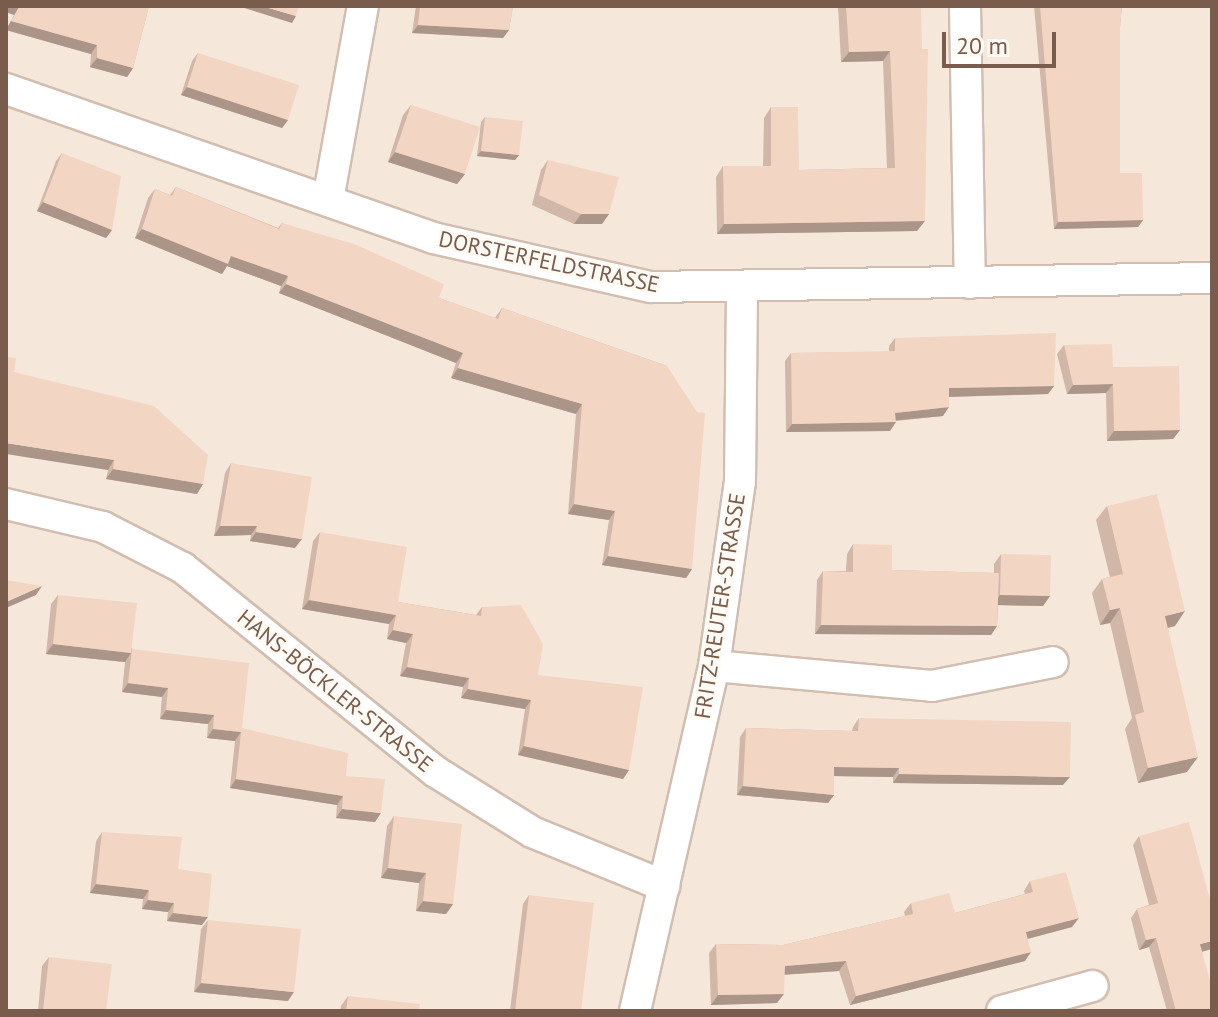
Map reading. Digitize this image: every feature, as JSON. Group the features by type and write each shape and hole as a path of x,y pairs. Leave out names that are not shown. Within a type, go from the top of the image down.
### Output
{"street":[{"path":"328,200 363,6"},
{"path":"965,6 970,283"},
{"name":"DORSTERFELDSTRASSE","path":"6,89 328,200 537,264 651,287 742,289 1212,278"},
{"name":"FRITZ-REUTER-STRASSE","path":"635,1011 714,666 740,482 742,289"},
{"name":"HANS-BÖCKLER-STRASSE","path":"6,504 103,527 183,568 436,772 532,832 664,886"},
{"path":"714,666 932,686 1053,662"},
{"path":"1002,1011 1093,986"}],"shaded area":[{"path":"6,6 1212,6 1212,1011 6,1011"}],"building":[{"path":"20,6 149,6 133,68 97,58 97,45 11,21"},
{"path":"262,6 299,6 296,16"},
{"path":"420,6 513,6 509,30 418,25"},
{"path":"846,6 921,6 922,49 928,49 925,221 724,224 723,166 771,166 771,107 798,107 799,170 895,168 890,51 849,52"},
{"path":"1040,6 1122,6 1120,173 1142,173 1143,220 1058,222"},
{"path":"198,53 299,85 288,120 187,87"},
{"path":"411,105 480,127 465,174 395,152"},
{"path":"485,117 523,121 519,155 481,151"},
{"path":"62,153 121,176 112,230 43,202"},
{"path":"548,160 619,177 609,214 581,214 539,195"},
{"path":"176,187 279,229 282,223 354,244 444,284 439,298 498,319 502,308 667,366 697,412 705,413 692,569 608,556 615,511 574,504 582,404 458,368 463,353 286,284 288,276 231,256 228,264 142,229 155,189 172,196"},
{"path":"1056,333 1054,386 949,388 949,407 895,413 896,422 792,424 791,353 895,351 895,338"},
{"path":"1112,344 1113,367 1179,366 1180,430 1114,431 1113,384 1073,385 1064,345"},
{"path":"6,357 16,358 14,372 154,406 208,455 203,484 113,469 114,460 6,443"},
{"path":"231,463 312,477 302,539 256,532 257,526 220,526"},
{"path":"1157,494 1185,611 1165,616 1198,757 1148,768 1135,715 1144,712 1120,608 1110,610 1102,579 1123,574 1107,506"},
{"path":"320,532 407,547 398,602 481,616 482,607 521,605 543,644 538,675 643,687 629,770 524,746 531,700 468,689 469,678 407,667 413,634 393,630 396,615 309,600"},
{"path":"853,544 892,545 892,570 999,573 997,626 821,625 823,571 853,572"},
{"path":"1001,554 1051,555 1050,596 1000,595"},
{"path":"6,580 42,586 6,602"},
{"path":"58,595 137,603 131,653 53,644"},
{"path":"132,649 249,663 242,728 348,753 346,776 385,779 381,813 342,809 343,796 236,779 241,732 213,729 214,715 166,710 168,688 128,683"},
{"path":"859,718 1071,722 1070,777 899,774 899,768 834,767 834,795 743,786 746,728 858,731"},
{"path":"394,816 462,824 453,904 423,901 426,873 388,868"},
{"path":"1189,822 1212,907 1212,941 1200,944 1212,989 1212,1011 1176,1011 1156,938 1146,940 1137,909 1158,903 1139,836"},
{"path":"102,832 182,837 178,869 212,874 208,917 173,913 174,903 148,900 149,890 96,884"},
{"path":"1066,872 1079,918 1026,932 1031,952 856,996 846,961 785,966 784,994 718,995 716,944 783,945 913,914 911,903 949,893 955,913 1033,892 1030,881"},
{"path":"529,895 594,903 581,1011 515,1011"},
{"path":"208,920 301,929 294,992 201,983"},
{"path":"49,957 112,964 106,1011 43,1011"},
{"path":"348,996 420,1004 419,1011 346,1011"}]}
